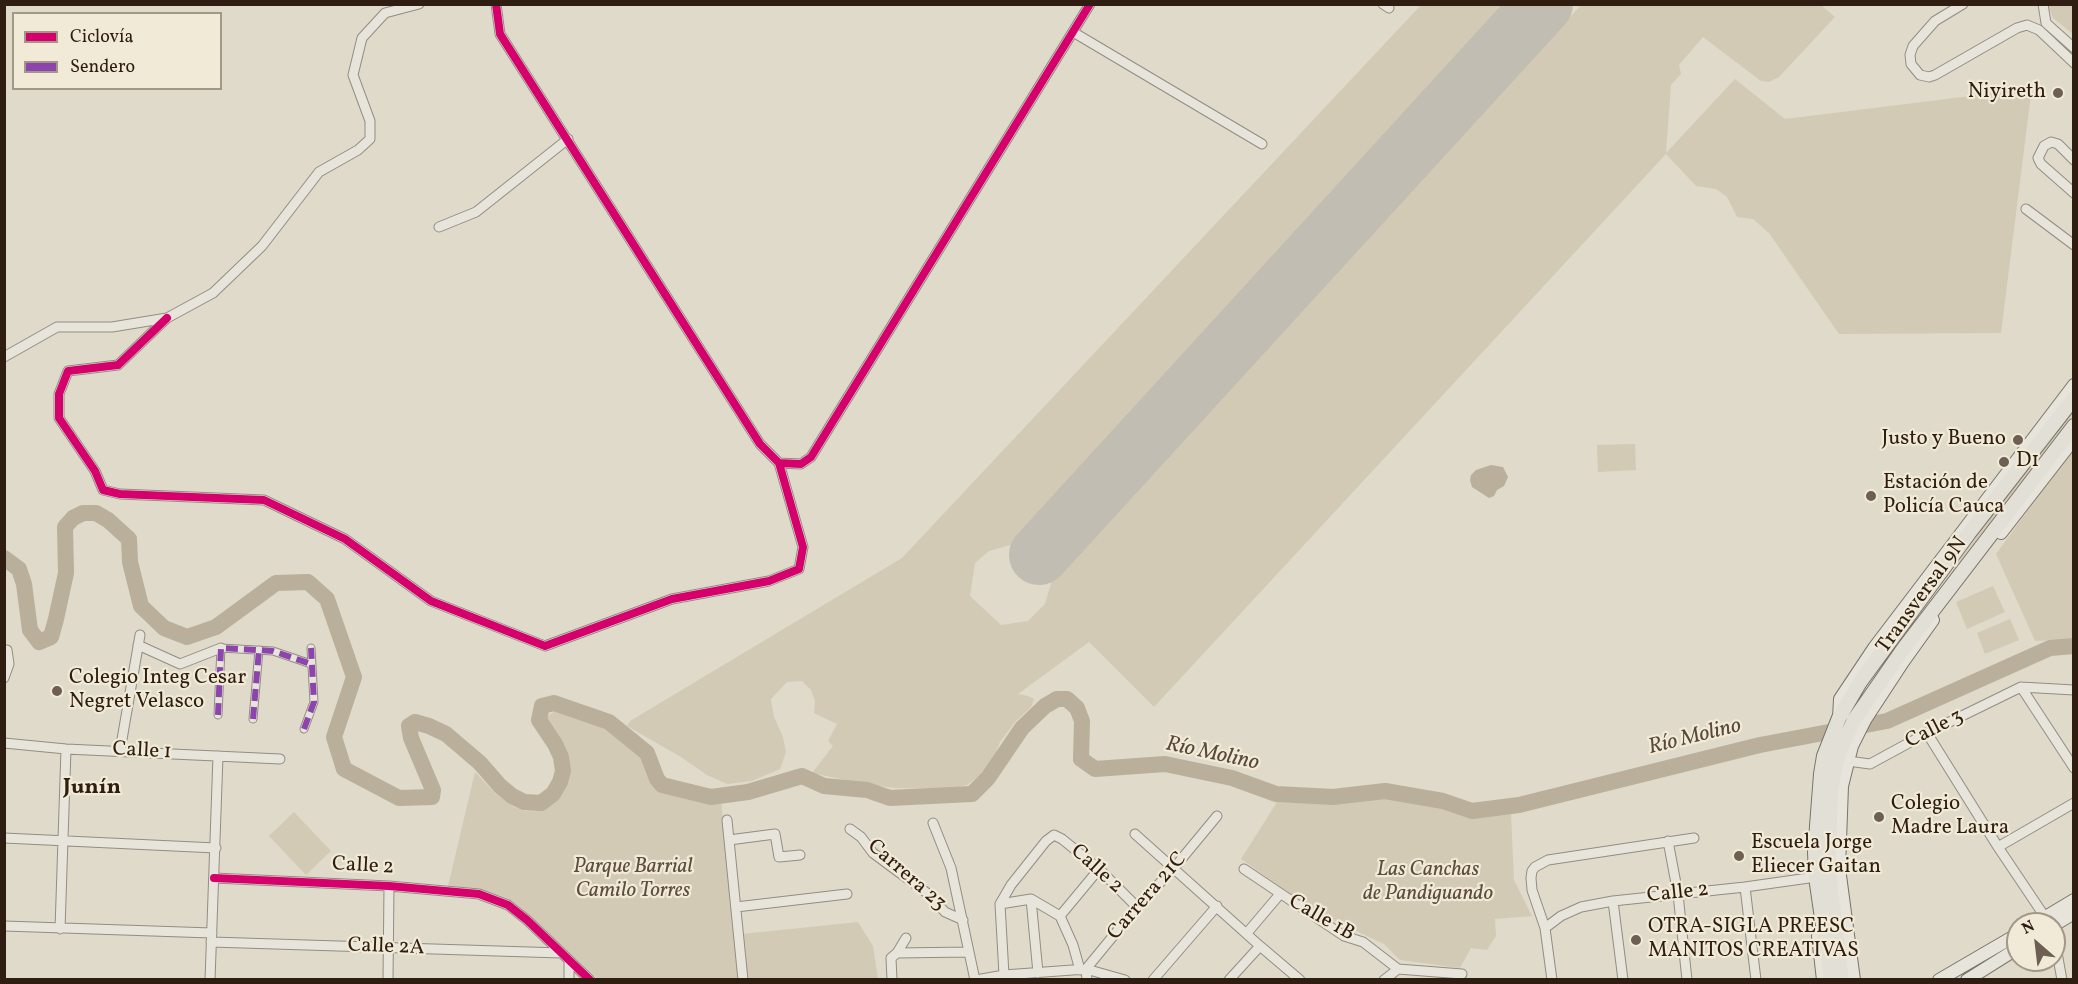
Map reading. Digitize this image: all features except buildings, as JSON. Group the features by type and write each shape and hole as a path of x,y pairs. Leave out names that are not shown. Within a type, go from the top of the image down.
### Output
{"main road":[{"path":"1839,718 1840,699 1874,648 2073,385"},
{"name":"Transversal 9N","path":"1832,980 1816,877 1815,852 1819,787 1824,756 1839,718 1860,682 2073,398"},
{"name":"Transversal 9N","path":"1842,980 1829,872 1832,790 1837,760 1860,720 1932,612 2073,426"},
{"name":"Transversal 9N","path":"1860,720 1946,603 2073,439"},
{"path":"1932,612 1946,603"},
{"path":"1848,744 1848,761 1842,786 1839,868 1854,980"},
{"path":"1816,877 1813,882 1823,980"},
{"path":"2058,912 2073,900"},
{"path":"1939,980 2006,941"},
{"path":"1968,979 2006,955"}],"street":[{"path":"419,4 385,13 362,38 353,75 370,120 370,139 358,150 319,172 262,246 213,293 167,318 118,365 68,370 59,394 59,418 95,471 104,490 120,494 264,500 345,539 431,601 545,646 672,599 769,581 799,569 803,547 779,463 760,444 500,34 496,4"},
{"path":"779,463 801,464 811,457 1090,4"},
{"path":"1962,4 1935,21 1913,46 1910,55 1911,64 1920,75 1935,75 2027,25 2039,30 2072,55"},
{"path":"2043,4 2046,23 2072,55"},
{"path":"1073,32 1262,144"},
{"path":"439,228 476,212 568,139"},
{"path":"2073,160 2058,144 2051,142 2044,146 2038,158 2041,164 2073,193"},
{"path":"2026,208 2073,245"},
{"path":"4,357 57,327 112,327 167,318"},
{"path":"120,752 139,640 180,664 221,648 273,651 311,664"},
{"path":"218,715 221,648"},
{"path":"304,729 314,702 311,648"},
{"path":"4,678 9,664 7,650"},
{"path":"253,719 259,650"},
{"path":"2021,687 2073,690"},
{"path":"2021,687 2073,768"},
{"name":"Calle 3","path":"1848,761 1870,764 2021,687"},
{"path":"1927,733 2038,912"},
{"name":"Calle 1","path":"4,743 120,752 280,759"},
{"path":"60,929 66,748"},
{"path":"210,980 218,756"},
{"path":"1998,848 2073,803"},
{"name":"Carrera 21C","path":"1084,973 1137,907 1174,868 1217,816"},
{"path":"727,820 743,980"},
{"name":"Carrera 23","path":"933,823 951,868 975,980"},
{"name":"Carrera 23","path":"850,829 861,837 873,853 927,893 945,912 963,920"},
{"path":"729,840 775,834 779,857 800,855"},
{"path":"1135,834 1300,980"},
{"name":"Calle 2","path":"1000,904 1011,885 1046,841 1054,835 1100,869 1137,907"},
{"path":"4,838 216,848"},
{"path":"1552,980 1545,928 1532,890 1531,878 1535,867 1548,861 1694,838"},
{"path":"1668,841 1678,894 1687,980"},
{"path":"1060,916 1100,869"},
{"name":"Calle 1B","path":"1244,869 1344,936 1363,942 1398,969"},
{"name":"Calle 2","path":"1545,928 1561,916 1581,907 1816,877"},
{"name":"Calle 2","path":"214,878 389,886 479,894 508,905 590,980"},
{"path":"388,980 389,886"},
{"path":"1745,887 1756,980"},
{"path":"736,907 847,894"},
{"path":"1247,933 1280,894"},
{"path":"1031,899 1032,975"},
{"path":"1004,975 1000,904 1031,899 1060,916 1084,973"},
{"path":"1614,901 1623,980"},
{"path":"1153,980 1217,906"},
{"name":"Calle 2A","path":"4,926 389,949 561,953"},
{"path":"892,980 891,958 906,938"},
{"path":"1229,980 1260,946"},
{"path":"897,953 969,952"},
{"path":"569,980 570,961"},
{"path":"1963,966 1968,979"},
{"path":"1384,980 1398,969 1463,978"},
{"path":"975,980 1004,975 1084,973 1125,980"}],"green space":[{"path":"1421,5 1511,5 1014,544 989,551 975,563 970,596 1001,625 1028,621 1045,604 1052,580 1581,5 1821,5 1835,17 1779,77 1769,82 1761,81 1703,37 1679,65 1681,74 1671,85 1666,153 1735,79 1785,119 2027,89 2032,86 2001,333 1839,334 1769,233 1753,219 1737,217 1727,197 1716,189 1696,186 1666,154 1154,707 1089,642 1018,694 1034,699 1031,707 1015,722 1000,742 993,760 983,773 967,785 950,789 895,788 812,773 833,746 828,741 837,724 814,713 815,701 811,690 802,681 787,682 771,699 774,717 783,737 786,752 780,769 752,781 727,784 707,775 627,726 630,721 902,558"},
{"path":"2048,5 2073,5 2073,34 2053,18"},
{"path":"2073,404 2073,415 1928,608 1853,715 1849,713"},
{"path":"1635,444 1636,470 1598,472 1597,445"},
{"path":"2073,448 2073,639 2035,641 1996,554"},
{"path":"1993,586 2005,612 1967,629 1956,602"},
{"path":"2010,619 2019,640 1985,654 1977,633"},
{"name":"Parque Barrial Camilo Torres","path":"555,711 571,713 612,732 639,753 657,787 702,799 721,800 738,979 598,979 505,897 482,890 448,886 475,772 496,794 514,807 525,811 538,810 556,800 565,788 569,771 566,754 548,725 547,717"},
{"name":"Las Canchas de Pandiguando","path":"1383,797 1435,806 1471,818 1511,814 1514,880 1532,916 1495,919 1496,936 1487,950 1471,948 1460,968 1400,960 1384,944 1316,912 1241,859 1277,802 1320,804"},
{"path":"294,812 331,851 306,875 269,836"},
{"path":"858,922 873,946 878,979 746,979 742,934"}],"shaded area":[{"path":"1491,465 1503,467 1508,477 1504,486 1489,498 1472,487 1470,480 1476,470"}],"waterway":[{"name":"Río Molino","path":"4,558 19,569 24,584 30,630 39,642 51,637 56,619 66,573 65,527 73,518 83,513 96,513 108,520 129,539 130,562 141,606 164,628 187,637 216,627 276,583 308,582 327,599 354,677 334,737 344,769 399,798 432,797 433,790 411,738 409,726 415,722 446,734 480,763 512,796 524,802 541,803 553,794 563,771 561,757 555,744 539,720 542,706 554,703 609,722 647,753 657,779 662,785 711,797 748,792 802,776 824,786 867,790 890,798 972,794 988,778 1022,728 1045,706 1057,699 1067,699 1077,708 1082,721 1081,759 1095,769 1165,764 1232,778 1276,794 1333,797 1385,791 1443,801 1472,811 1519,805 1760,745 1887,721 2050,648 2074,646"}],"runway":[{"path":"1039,555 1543,4"}],"marked path":[{"path":"218,715 221,648 273,651 311,664"},
{"path":"304,729 314,702 311,648"},
{"path":"253,719 259,650"}],"cycle path":[{"path":"167,318 118,365 68,371 59,394 59,418 95,471 103,490 120,494 264,500 345,539 431,601 545,646 672,599 769,581 799,569 803,547 779,463 760,444 500,34 496,4"},
{"path":"779,463 801,464 811,457 1090,4"},
{"path":"214,878 389,886 479,894 508,905 590,980"}],"place":[{"name":"Niyireth","path":"2058,93"},
{"name":"Justo y Bueno","path":"2018,440"},
{"name":"D1","path":"2004,462"},
{"name":"Estación de Policía Cauca","path":"1871,496"},
{"name":"Colegio Integ Cesar Negret Velasco","path":"57,691"},
{"name":"Colegio Madre Laura","path":"1879,817"},
{"name":"Escuela Jorge Eliecer Gaitan","path":"1739,856"},
{"name":"OTRA-SIGLA PREESC MANITOS CREATIVAS","path":"1636,940"}],"district":[{"name":"Junín","path":"92,789"}]}
